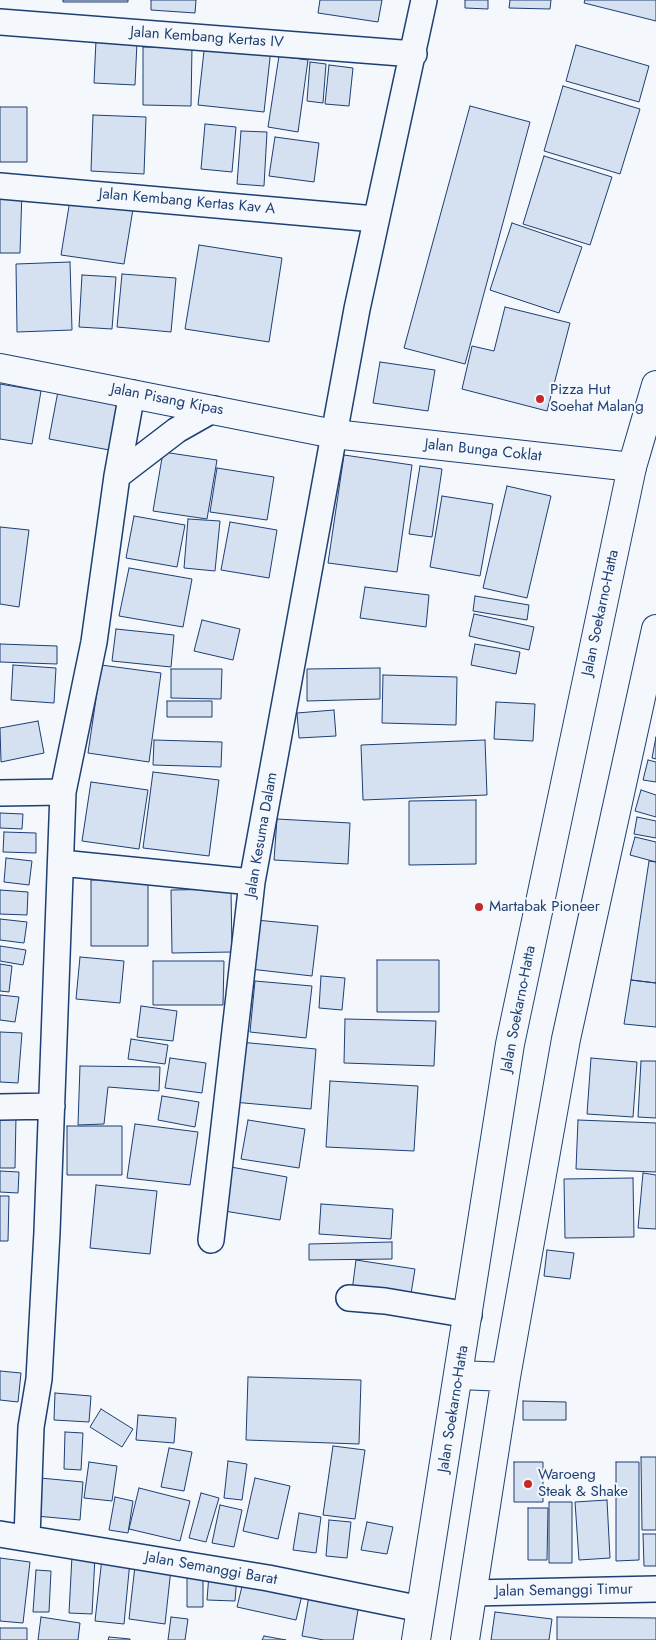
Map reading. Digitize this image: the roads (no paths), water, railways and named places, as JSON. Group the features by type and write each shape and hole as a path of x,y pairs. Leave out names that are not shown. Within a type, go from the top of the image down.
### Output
{"main road":[{"name":"Jalan Pisang Kipas","path":"0,368 334,434"},
{"name":"Jalan Soekarno-Hatta","path":"416,1640 460,1375 510,1044 632,467 656,385"},
{"name":"Jalan Bunga Coklat","path":"334,434 632,467"},
{"path":"465,1640 506,1377 566,1039 656,629"},
{"path":"460,1375 506,1377"}],"street":[{"name":"Jalan Kesuma Dalam","path":"211,1240 252,882 375,219 414,54 424,0"},
{"name":"Jalan Kembang Kertas IV","path":"0,22 414,54"},
{"name":"Jalan Kembang Kertas Kav A","path":"0,186 375,219"},
{"path":"27,1538 32,1427 39,1379 52,1106 63,792 94,642 117,476 132,393"},
{"path":"117,476 177,430 214,409"},
{"path":"0,793 63,792"},
{"path":"61,863 252,882"},
{"path":"0,1107 52,1106"},
{"path":"348,1298 385,1301 469,1315"},
{"name":"Jalan Semanggi Barat","path":"0,1534 268,1578 421,1609"},
{"name":"Jalan Semanggi Timur","path":"472,1593 656,1589"}],"place":[{"name":"Pizza Hut Soehat Malang","path":"540,399"},
{"name":"Martabak Pioneer","path":"479,907"},
{"name":"Waroeng Steak & Shake","path":"528,1484"}]}
